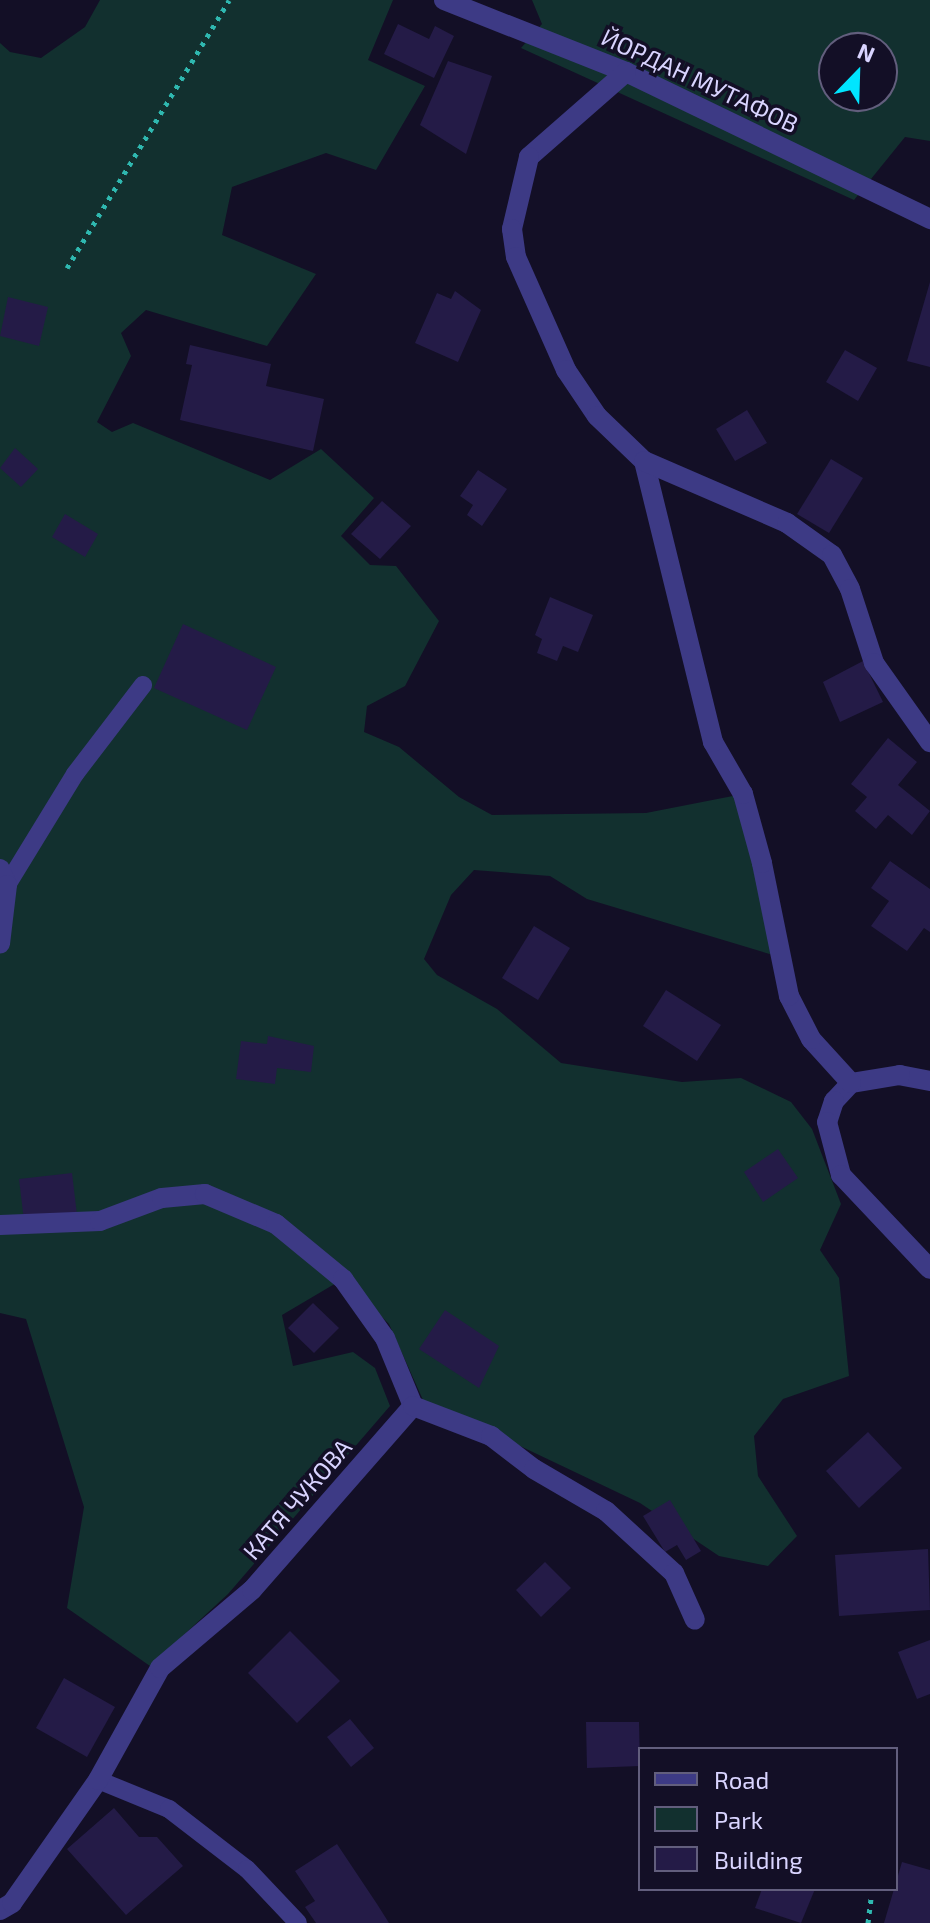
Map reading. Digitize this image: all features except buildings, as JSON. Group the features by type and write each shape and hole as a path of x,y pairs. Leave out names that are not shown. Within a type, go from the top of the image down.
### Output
{"street":[{"name":"ЙОРДАН МУТАФОВ","path":"444,0 626,72 930,219"},
{"path":"626,72 529,157 512,229 532,297 566,370 597,416 644,461 787,523 832,555 850,589 874,663 930,742"},
{"path":"644,461 713,742 743,794 762,863 789,996 811,1039 851,1083"},
{"path":"0,944 4,877"},
{"path":"930,1081 900,1075 851,1083 834,1101 827,1122 841,1175 930,1269"},
{"path":"0,1225 100,1221 162,1198 205,1194 276,1224 343,1279 385,1338 413,1406 491,1436 534,1469 606,1511 674,1573 695,1620"},
{"name":"КАТЯ ЧУКОВА","path":"0,1910 12,1903 98,1780 160,1668 252,1590 413,1406"}],"lane":[{"path":"4,877 75,774 143,685"},
{"path":"98,1780 169,1809 247,1869 298,1923"}],"path":[{"path":"67,268 229,0"},
{"path":"868,1923 871,1897"}],"green space":[{"path":"100,0 393,0 368,60 425,86 376,170 326,153 232,187 222,235 316,274 267,346 146,310 121,333 131,356 97,422 112,432 133,423 270,480 321,449 374,498 341,536 370,565 396,566 439,621 405,686 367,706 364,732 399,747 459,797 492,815 646,813 743,794 783,958 587,899 550,876 474,870 451,895 424,959 437,975 497,1009 561,1063 682,1082 741,1078 791,1102 812,1129 841,1204 820,1250 839,1278 849,1376 783,1399 754,1436 758,1476 797,1536 768,1566 719,1556 640,1503 423,1400 389,1324 343,1279 282,1315 293,1366 353,1352 375,1368 390,1406 228,1594 150,1666 67,1608 84,1507 26,1319 0,1313 0,43 10,52 41,58 85,27"},
{"path":"532,0 930,0 930,141 905,137 854,200 521,48 542,24"}]}
